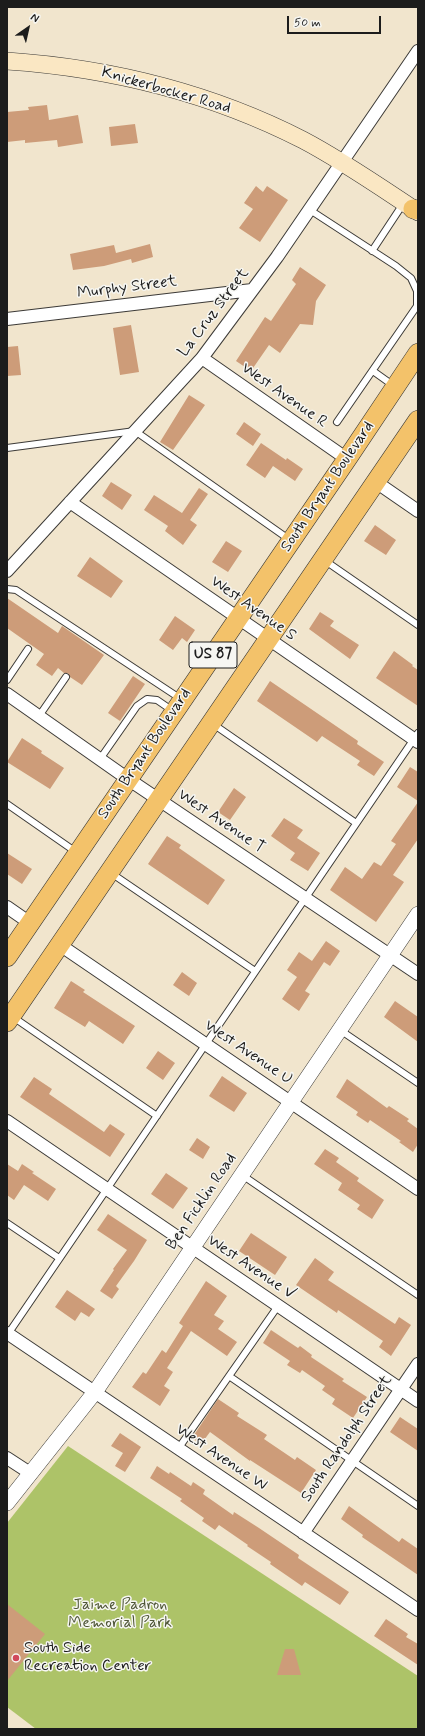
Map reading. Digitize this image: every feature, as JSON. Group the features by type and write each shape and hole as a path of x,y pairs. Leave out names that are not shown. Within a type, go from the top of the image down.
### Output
{"main road":[{"name":"Knickerbocker Road","path":"7,61 54,65 108,73 194,96 261,121 302,140 342,162 413,208"},
{"name":"South Bryant Boulevard","path":"7,957 418,353"},
{"name":"US 87","path":"9,1019 418,420"}],"street":[{"name":"La Cruz Street","path":"7,571 202,358 277,257 418,51"},
{"name":"Murphy Street","path":"7,319 252,290"},
{"name":"West Avenue R","path":"202,358 347,459"},
{"path":"376,482 418,511"},
{"name":"West Avenue S","path":"70,502 268,639 417,738"},
{"name":"West Avenue T","path":"7,694 100,760 418,974"},
{"path":"7,907 30,923"},
{"name":"Ben Ficklin Road","path":"7,1503 95,1392 418,914"},
{"name":"West Avenue U","path":"60,945 418,1189"},
{"name":"West Avenue V","path":"7,1121 418,1401"},
{"name":"West Avenue W","path":"8,1333 418,1610"},
{"name":"South Randolph Street","path":"303,1533 418,1364"},
{"path":"7,1458 30,1473"}],"lane":[{"path":"372,251 413,208"},
{"path":"310,210 411,278 417,291 417,306 337,422"},
{"path":"373,371 395,387"},
{"path":"7,448 135,431 291,541"},
{"path":"323,559 418,626"},
{"path":"7,589 16,590 178,706"},
{"path":"7,680 28,649"},
{"path":"39,716 66,677"},
{"path":"100,760 137,706 147,699 157,700 178,706"},
{"path":"211,723 356,823"},
{"path":"8,1333 356,823 417,738"},
{"path":"7,804 78,853"},
{"path":"109,872 255,971"},
{"path":"9,1019 157,1116"},
{"path":"340,1030 418,1083"},
{"path":"242,1175 418,1295"},
{"path":"7,1223 59,1258"},
{"path":"178,1449 278,1306"},
{"path":"229,1376 418,1506"}],"green space":[{"name":"Jaime Padron Memorial Park","path":"68,1446 418,1676 418,1729 36,1729 7,1707 7,1523"}],"building":[{"path":"47,105 49,120 78,115 83,143 58,147 57,140 25,143 25,140 7,142 7,112 29,110 28,107"},
{"path":"135,124 138,143 111,146 109,127"},
{"path":"256,186 263,192 267,186 288,200 260,242 239,228 253,209 244,203"},
{"path":"150,244 153,257 132,263 131,259 104,266 73,270 70,254 114,245 116,253"},
{"path":"300,267 326,285 316,301 313,325 300,324 280,353 269,345 251,371 236,361 265,317 271,321 296,284 292,280"},
{"path":"131,325 139,372 120,375 113,328"},
{"path":"18,346 21,375 7,376 7,347"},
{"path":"189,395 205,405 173,450 160,442"},
{"path":"244,422 261,434 253,446 236,434"},
{"path":"261,443 286,460 287,458 303,469 295,481 273,466 265,478 246,465"},
{"path":"111,482 132,495 122,510 102,496"},
{"path":"199,488 208,494 190,520 197,525 183,545 165,531 168,526 144,510 154,495 182,513"},
{"path":"375,525 396,540 386,555 364,541"},
{"path":"226,541 242,551 228,572 212,562"},
{"path":"90,557 123,581 111,598 77,576"},
{"path":"7,598 58,633 62,626 104,655 82,685 70,677 68,673 64,673 58,668 52,676 36,665 44,654 7,628"},
{"path":"320,612 334,621 330,626 359,645 350,659 309,629"},
{"path":"175,616 195,630 187,642 182,638 173,650 159,640"},
{"path":"394,651 418,670 418,706 376,678"},
{"path":"133,676 145,684 120,721 108,713"},
{"path":"270,681 358,741 357,744 384,762 374,776 357,765 360,761 322,736 317,742 257,701"},
{"path":"22,738 64,768 50,789 7,762"},
{"path":"410,767 418,772 418,801 397,787"},
{"path":"234,788 246,797 230,820 218,812"},
{"path":"418,802 418,839 393,875 404,882 376,922 330,890 345,867 362,879 374,862 381,866 396,844 391,841"},
{"path":"284,818 303,830 297,838 320,853 308,871 290,860 295,853 271,836"},
{"path":"167,836 181,845 179,848 225,880 208,905 148,864"},
{"path":"7,853 32,869 22,884 7,874"},
{"path":"326,941 340,951 330,966 324,962 305,991 310,994 299,1011 282,999 297,977 287,970 299,952 312,961"},
{"path":"182,972 197,983 189,996 173,985"},
{"path":"71,981 85,990 83,992 135,1026 123,1044 89,1021 85,1027 54,1008"},
{"path":"395,1001 418,1017 418,1042 384,1017"},
{"path":"158,1051 175,1063 163,1080 146,1068"},
{"path":"222,1076 247,1093 234,1112 209,1096"},
{"path":"34,1077 52,1089 49,1094 104,1132 110,1124 125,1134 110,1157 20,1097"},
{"path":"347,1079 387,1108 389,1106 409,1119 407,1121 418,1129 418,1144 413,1152 399,1142 401,1141 370,1120 368,1123 356,1115 358,1112 336,1097"},
{"path":"197,1138 210,1147 203,1159 189,1150"},
{"path":"325,1149 339,1158 336,1162 359,1178 357,1181 384,1200 372,1219 357,1209 360,1205 338,1190 342,1183 314,1164"},
{"path":"7,1164 18,1171 22,1164 34,1172 32,1173 56,1189 48,1201 24,1185 14,1200 7,1195"},
{"path":"166,1173 188,1188 173,1209 151,1194"},
{"path":"108,1214 147,1240 116,1286 119,1289 112,1299 100,1291 114,1270 113,1269 127,1250 97,1230"},
{"path":"251,1233 287,1257 275,1275 239,1251"},
{"path":"315,1258 334,1272 328,1280 395,1324 399,1317 411,1325 391,1356 379,1347 383,1341 338,1310 337,1313 296,1285"},
{"path":"206,1281 227,1296 214,1315 224,1321 218,1329 237,1342 227,1356 191,1331 167,1368 173,1372 164,1386 170,1390 160,1406 132,1387 143,1372 146,1374 162,1350 166,1353 183,1326 179,1323"},
{"path":"67,1290 95,1309 89,1317 81,1312 75,1321 55,1307"},
{"path":"271,1330 298,1348 300,1346 312,1355 311,1357 344,1379 342,1381 367,1397 353,1418 332,1404 335,1399 322,1390 325,1386 302,1370 300,1373 287,1365 290,1361 263,1343"},
{"path":"218,1399 239,1413 237,1416 267,1435 264,1439 295,1460 297,1457 316,1470 301,1493 250,1461 210,1432 201,1444 192,1438"},
{"path":"400,1417 418,1429 418,1451 390,1432"},
{"path":"120,1433 141,1447 125,1472 115,1466 123,1453 111,1446"},
{"path":"157,1466 169,1474 170,1472 191,1486 193,1482 205,1490 203,1494 233,1515 234,1512 259,1528 299,1555 298,1558 349,1592 340,1605 305,1582 302,1586 270,1564 271,1562 219,1525 215,1530 202,1521 204,1518 180,1501 182,1499 150,1478"},
{"path":"349,1506 399,1542 402,1538 418,1549 418,1575 362,1537 363,1535 341,1519"},
{"name":"South Side Recreation Center","path":"7,1604 45,1634 7,1681"},
{"path":"386,1619 408,1634 406,1637 418,1644 418,1665 374,1636"},
{"path":"285,1649 294,1649 301,1675 277,1675"}],"place":[{"name":"South Side Recreation Center","path":"16,1658"}]}
